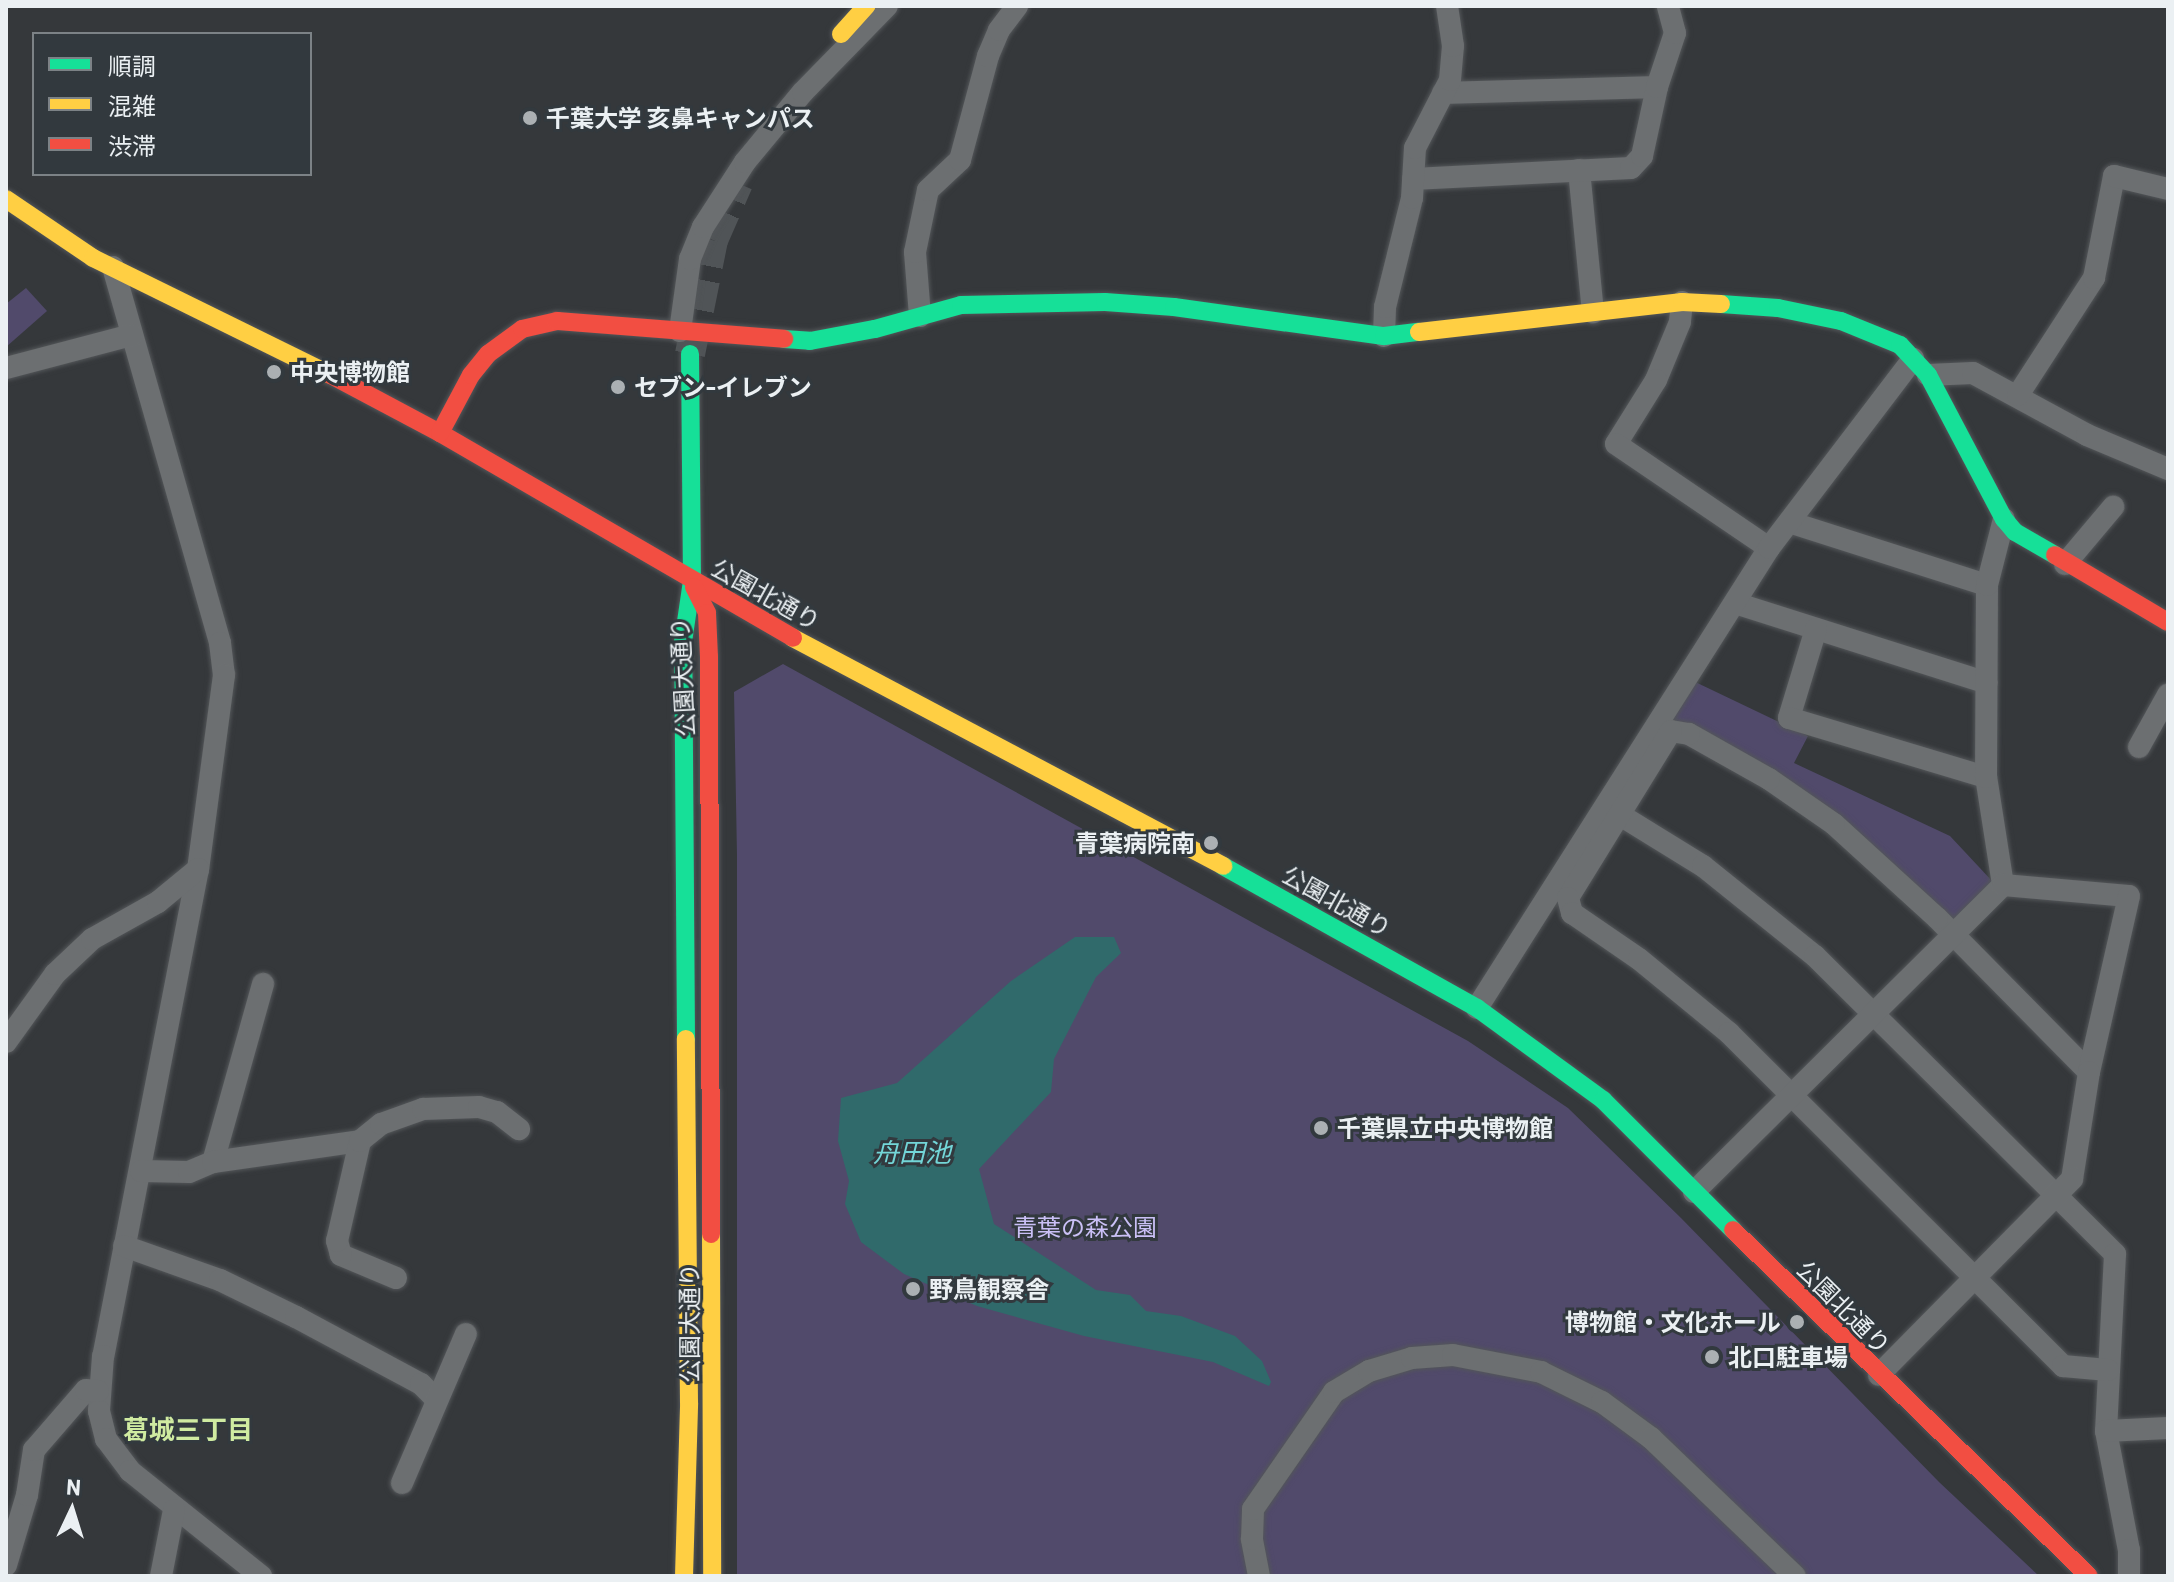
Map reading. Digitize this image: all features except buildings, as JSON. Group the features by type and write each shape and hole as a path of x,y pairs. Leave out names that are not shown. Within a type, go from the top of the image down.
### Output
{"street":[{"path":"841,34 866,6"},
{"path":"680,331 690,259 703,227 745,162 803,92 887,6"},
{"path":"920,316 915,252 928,190 960,160 988,56 999,30 1017,6"},
{"path":"1384,336 1385,307 1401,250 1415,148 1450,80 1453,46 1447,6"},
{"path":"1413,179 1631,168 1642,156 1657,87 1675,33 1668,6"},
{"path":"1443,93 1657,87"},
{"path":"1579,170 1593,312"},
{"path":"2018,395 2094,278 2114,176 2168,189"},
{"name":"公園北通り","path":"6,199 93,258 256,336 440,433 692,581 1128,812 1477,1008 1603,1100 1879,1375 2089,1576"},
{"path":"113,267 221,653 224,675 198,869 98,1391 106,1439 130,1471 174,1510 261,1576"},
{"path":"440,433 471,375 505,338 522,329 557,321 810,341 961,305 1105,302 1174,307 1384,336 1682,302 1778,308 1841,321 1900,345 1920,367 2004,519 2015,532 2168,622"},
{"path":"1682,302 1680,322 1656,380 1616,444 1769,548"},
{"path":"6,368 132,335"},
{"path":"690,354 692,581"},
{"path":"1920,367 1973,373 2087,435 2168,469"},
{"path":"1477,1008 1678,686 1769,548 1920,367"},
{"path":"2065,564 2113,507"},
{"path":"2003,885 1986,777 1987,585 2004,519"},
{"path":"1789,522 1987,585"},
{"name":"公園大通り","path":"684,1576 689,1403 683,642 692,581"},
{"name":"公園大通り","path":"692,581 707,613 709,657 712,1576"},
{"path":"1735,603 1987,683"},
{"path":"1816,629 1789,718 1986,777"},
{"path":"2139,747 2168,695"},
{"path":"2089,1072 1951,934 1834,824 1769,779 1689,734 1671,731 1568,898 1572,913 1686,995 2063,1366 2108,1370"},
{"path":"1620,815 1703,866 1754,905 1875,1012 2115,1254 2106,1431 2129,1550 2129,1576"},
{"path":"6,1042 55,974 92,939 158,902 198,869"},
{"path":"1694,1192 2003,885 2129,896 2089,1072 2072,1179 1879,1375"},
{"path":"213,1162 263,984"},
{"path":"141,1171 189,1172 213,1162 360,1141 381,1124 423,1109 479,1107 497,1112 519,1129"},
{"path":"360,1141 337,1241 341,1255 396,1278"},
{"path":"124,1246 176,1262 271,1305 421,1384 436,1399"},
{"path":"402,1483 466,1334"},
{"path":"1259,1576 1252,1539 1253,1509 1334,1392 1369,1371 1412,1358 1453,1355 1541,1372 1602,1402 1651,1438 1793,1575"},
{"path":"6,1563 27,1495 34,1450 86,1390 98,1391"},
{"path":"2106,1431 2168,1428"},
{"path":"161,1576 174,1510"}],"green space":[{"path":"26,288 47,311 6,347 6,304"},
{"name":"青葉の森公園","path":"783,664 1468,1041 1568,1108 1681,1218 1939,1482 2039,1576 737,1576 737,856 734,692"},
{"path":"1689,679 1808,736 1794,763 1950,836 1993,882 1949,924 1772,775 1667,716"}],"water":[{"name":"舟田池","path":"1075,937 1114,937 1121,953 1096,977 1054,1059 1051,1092 979,1169 994,1224 1096,1290 1130,1295 1146,1311 1181,1316 1235,1336 1262,1361 1271,1382 1269,1386 1213,1362 1084,1336 977,1306 904,1274 861,1242 845,1204 849,1181 838,1141 841,1098 897,1083 1011,981"}],"tunnel":[{"path":"690,354 713,240 738,183"}],"traffic: fast":[{"path":"784,339 810,341 875,329 961,305 1105,302 1174,307 1384,336 1419,332"},
{"path":"1721,304 1778,308 1841,321 1900,345 1928,375 2004,519 2015,532 2055,555"},
{"path":"686,1039 683,642 692,581 690,354"},
{"path":"1223,866 1477,1008 1603,1100 1733,1230"}],"traffic: slow":[{"path":"841,34 866,6"},
{"path":"6,199 93,258 329,374"},
{"path":"1419,332 1682,302 1721,304"},
{"path":"793,638 1223,866"},
{"path":"684,1576 689,1403 686,1039"},
{"path":"711,1234 712,1576"}],"traffic: jam":[{"path":"440,433 471,375 488,354 522,329 557,321 784,339"},
{"path":"329,374 440,433 793,638"},
{"path":"2055,555 2168,622"},
{"path":"694,587 707,613 709,657 711,1234"},
{"path":"1733,1230 2089,1576"}],"place":[{"name":"千葉大学 亥鼻キャンパス","path":"530,118"},
{"name":"中央博物館","path":"274,372"},
{"name":"セブン-イレブン","path":"618,387"},
{"name":"青葉病院南","path":"1211,843"},
{"name":"千葉県立中央博物館","path":"1321,1128"},
{"name":"野鳥観察舎","path":"913,1289"},
{"name":"博物館・文化ホール","path":"1797,1322"},
{"name":"北口駐車場","path":"1712,1357"}],"district":[{"name":"葛城三丁目","path":"188,1429"}]}
